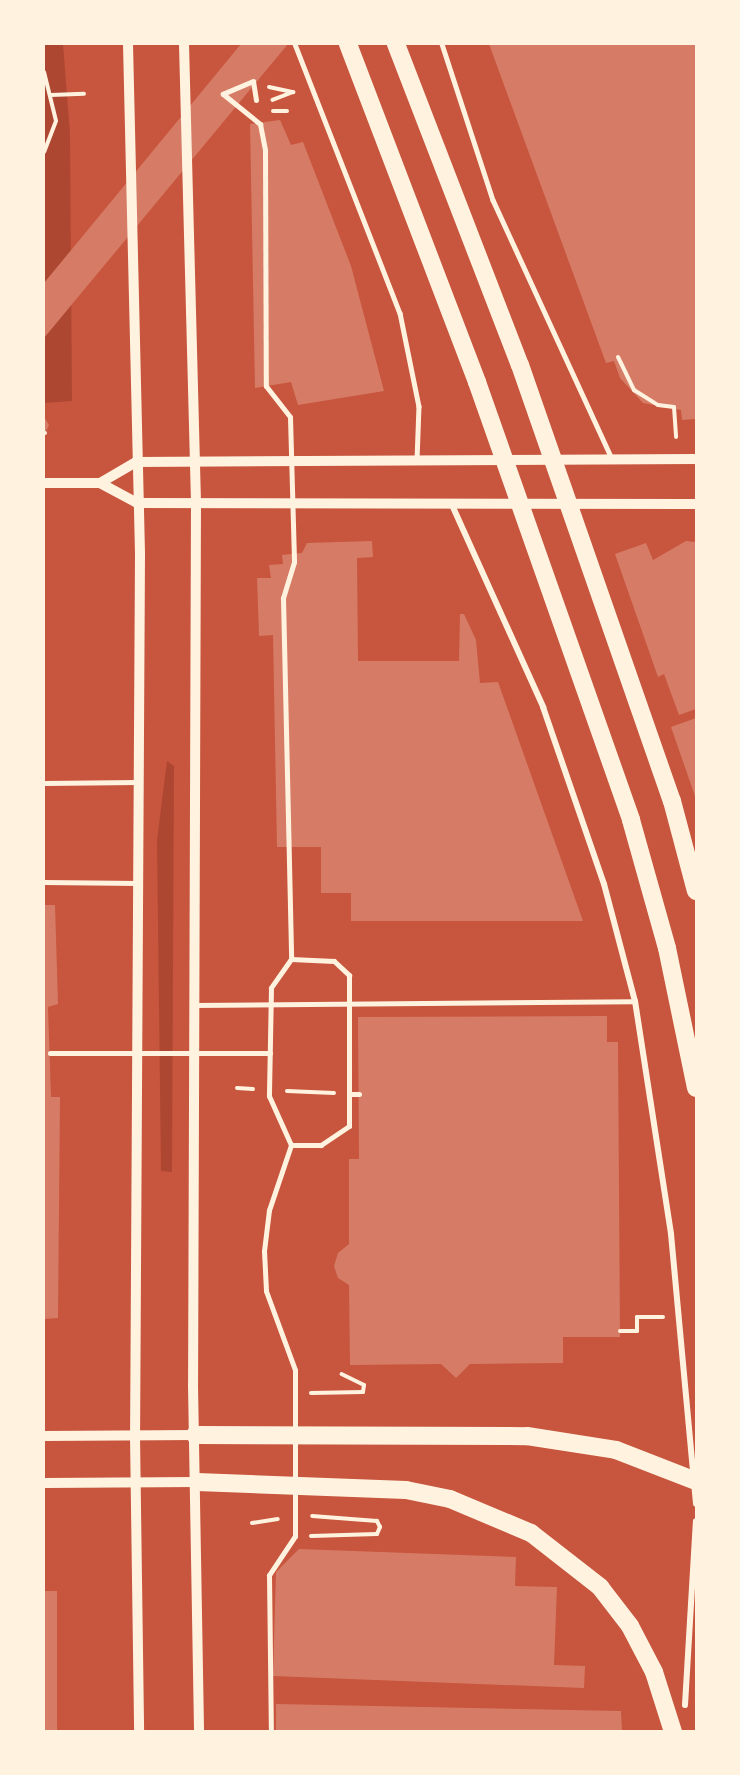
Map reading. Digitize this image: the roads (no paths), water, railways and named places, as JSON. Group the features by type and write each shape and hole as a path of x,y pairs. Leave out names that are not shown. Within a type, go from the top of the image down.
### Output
{"highway":[{"path":"348,44 477,382 631,820 667,948 696,1088"},
{"path":"396,44 520,365 672,801 696,891"},
{"path":"195,1435 527,1436 658,1462 696,1480"},
{"path":"197,1482 406,1490 450,1499 531,1533 600,1587 630,1626 654,1672 673,1731"}],"street":[{"path":"128,44 137,503 135,1482 139,1731"},
{"path":"184,44 196,503 195,1435 199,1731"},
{"path":"256,100 253,81 223,94 260,124 265,150 266,386 290,417 294,562 283,598 291,959 271,988 269,1096 291,1145 269,1210 264,1251 266,1291 295,1370 296,1536 269,1575 271,1731"},
{"path":"100,483 136,462 696,459"},
{"path":"44,483 100,483 137,503 696,504"},
{"path":"452,505 543,707 604,884 635,1001 671,1234 696,1504"},
{"path":"291,959 334,961 349,975 350,1094 349,1126 321,1145 291,1145"},
{"path":"50,1053 270,1053"},
{"path":"350,1094 358,1094"},
{"path":"44,1436 195,1435"},
{"path":"44,1483 197,1482"},
{"path":"685,1704 696,1521"}],"lane":[{"path":"295,44 400,313 419,406 417,460"},
{"path":"442,44 493,200 612,459"},
{"path":"44,783 138,782"},
{"path":"44,882 138,883"},
{"path":"194,1005 635,1001"}]}
